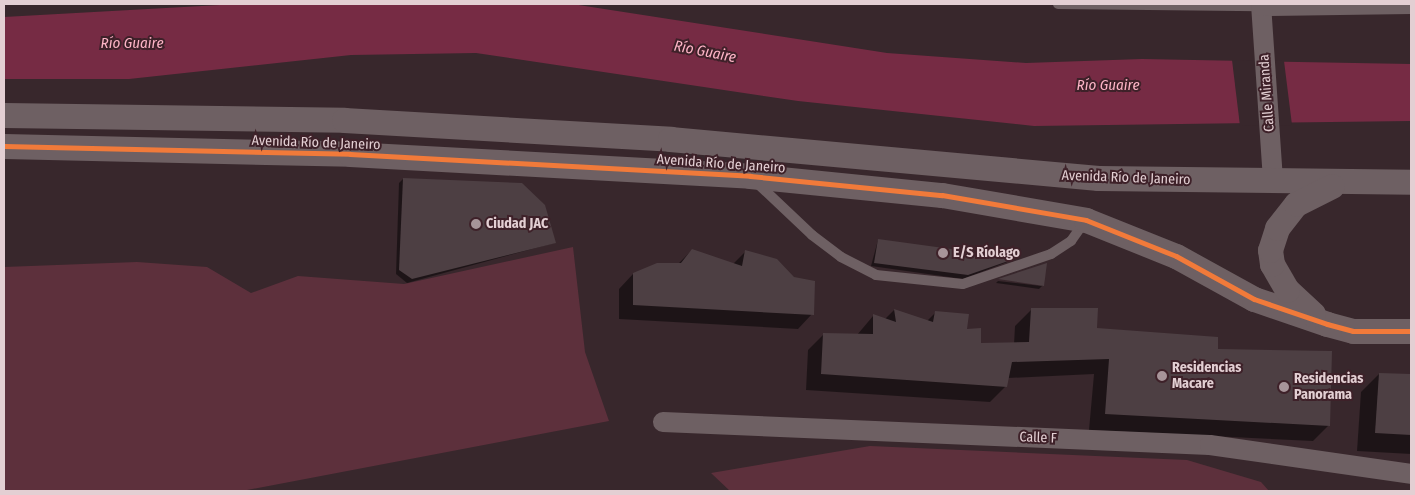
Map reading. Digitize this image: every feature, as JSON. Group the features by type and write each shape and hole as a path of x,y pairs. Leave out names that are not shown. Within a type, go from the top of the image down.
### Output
{"street":[{"path":"1261,9 1411,4"},
{"name":"Calle Miranda","path":"1261,9 1273,182"},
{"name":"Avenida Río de Janeiro","path":"4,115 344,120 670,139 1009,173 1273,182 1411,182"},
{"name":"Avenida Río de Janeiro","path":"4,146 350,154 750,176 942,195 1086,220 1176,256 1254,299 1327,324 1353,331 1411,331"},
{"path":"1273,182 1270,250 1272,264 1287,290 1327,324"},
{"path":"1270,250 1277,228 1296,204 1339,183"},
{"name":"Calle F","path":"663,422 1210,445 1411,474"}],"lane":[{"path":"1058,4 1261,9"},
{"path":"750,176 812,235 841,257 876,275 963,284 1051,254 1071,241 1086,220"}],"shaded area":[{"path":"573,247 585,352 609,421 242,491 4,491 4,267 137,262 207,267 251,293 298,276 404,284"},
{"path":"870,446 1187,460 1261,482 1269,491 730,491 711,473"}],"water":[{"name":"Río Guaire","path":"238,4 572,4 887,53 1026,63 1142,59 1411,64 1411,121 1034,126 798,101 476,53 351,55 129,79 4,79 4,17"}],"pier":[{"path":"1232,60 1284,61 1292,125 1240,126"}],"building":[{"name":"Ciudad JAC","path":"403,178 522,183 545,205 556,243 412,279 399,270"},
{"path":"878,239 1017,258 968,275 874,263"},
{"path":"692,249 742,266 745,250 777,259 794,277 815,281 814,315 633,305 633,273 657,263 681,263"},
{"path":"1047,263 1044,286 998,279"},
{"path":"1031,308 1098,308 1097,328 1218,337 1218,349 1332,351 1330,426 1105,414 1109,359 1012,362 1007,387 821,374 823,333 873,334 873,314 896,322 894,309 933,322 935,311 969,314 967,329 981,328 981,343 1029,342"},
{"path":"1379,373 1411,374 1411,435 1375,433"}],"cycle path":[{"path":"4,146 350,154 750,176 942,195 1086,220 1176,256 1254,299 1327,324 1353,331 1411,331"}],"place":[{"name":"Ciudad JAC","path":"476,224"},
{"name":"E/S Ríolago","path":"943,253"},
{"name":"Residencias Macare","path":"1162,376"},
{"name":"Residencias Panorama","path":"1284,387"}]}
